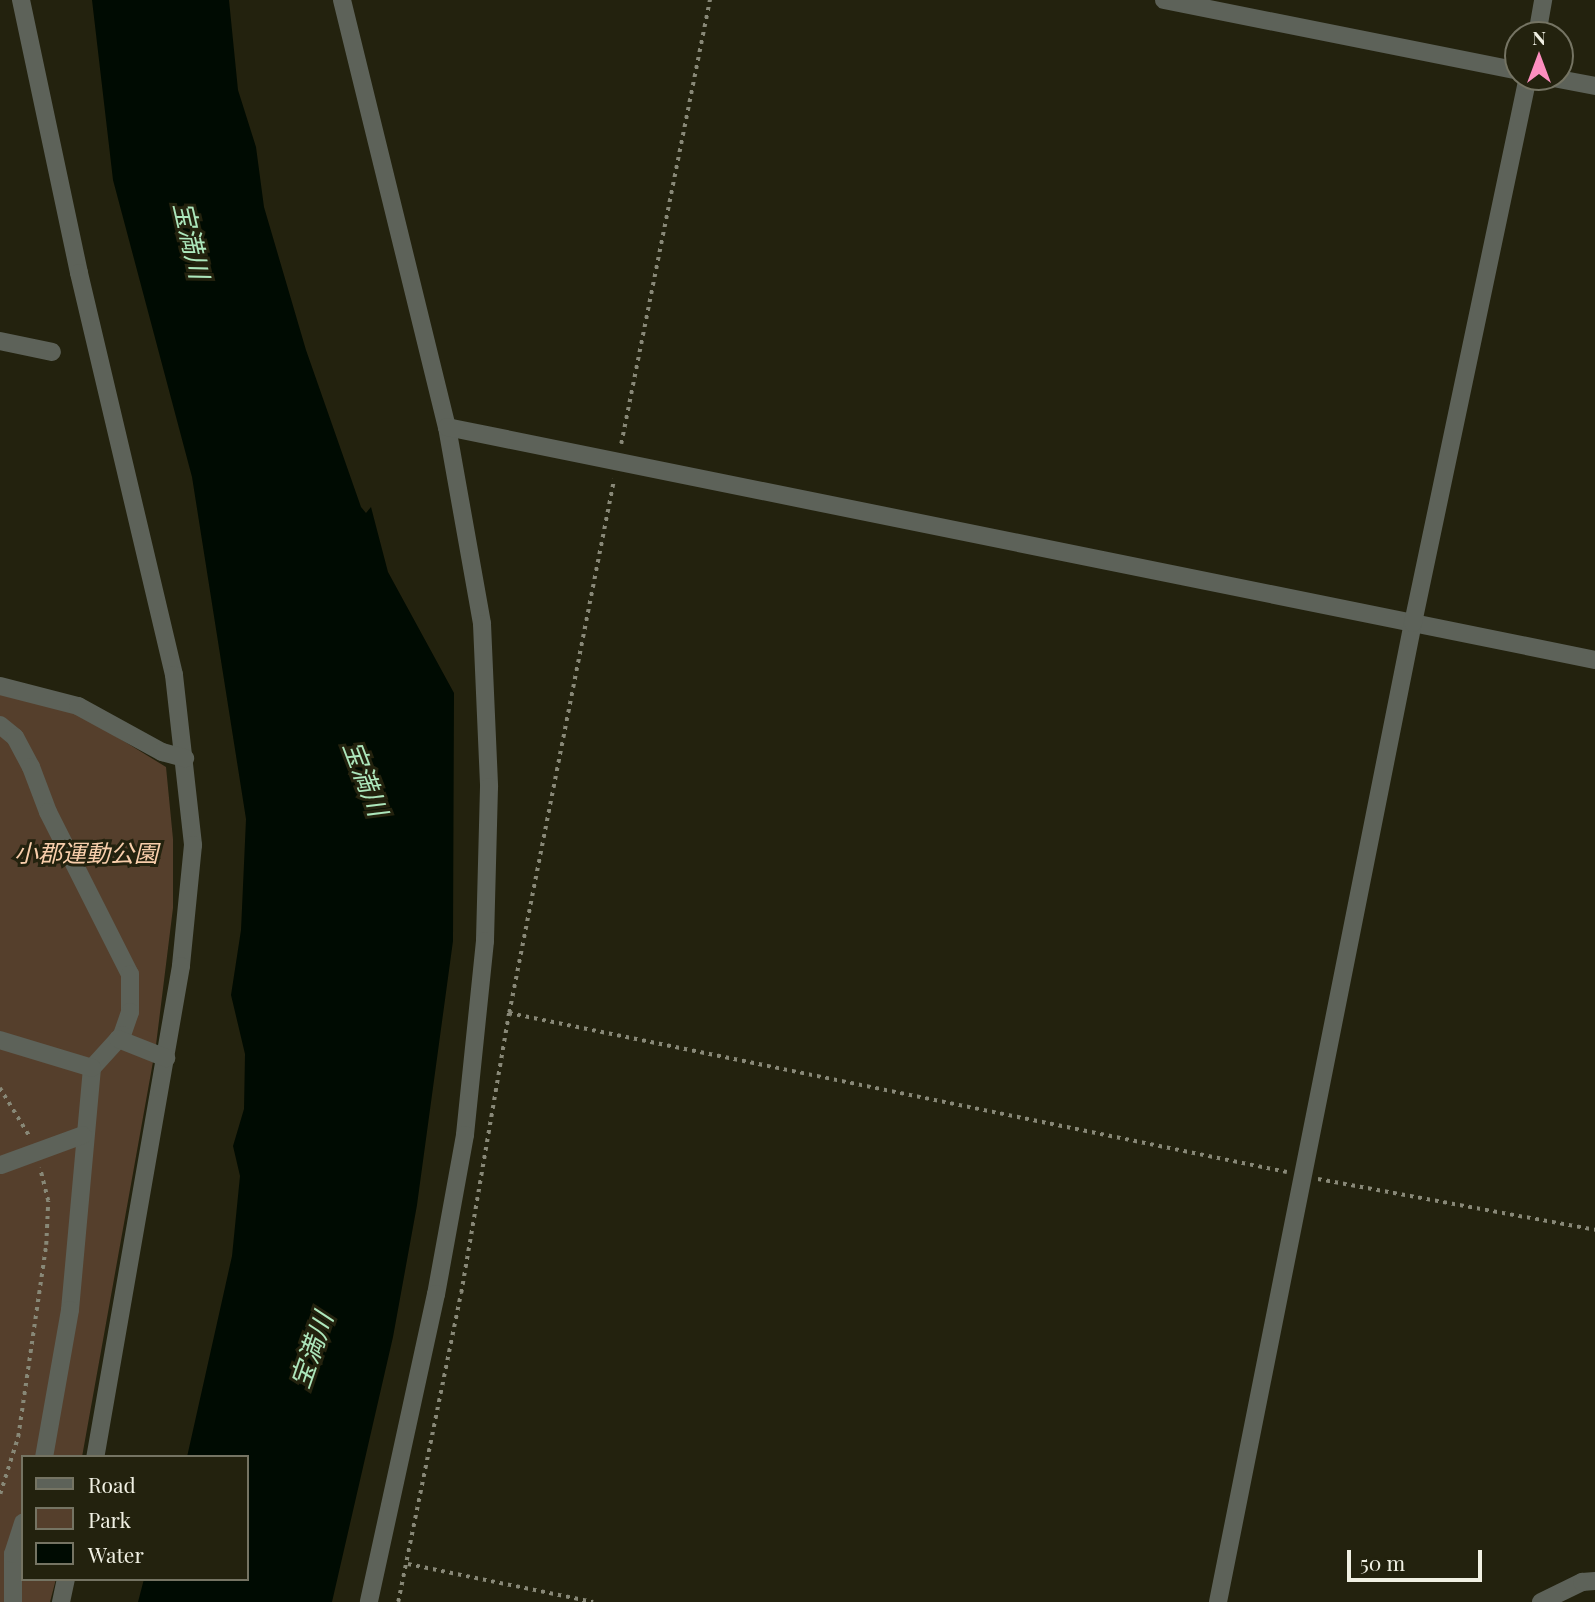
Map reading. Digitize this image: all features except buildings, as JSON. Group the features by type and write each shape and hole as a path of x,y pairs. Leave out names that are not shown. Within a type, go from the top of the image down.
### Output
{"street":[{"path":"21,0 79,273 174,675 193,845 188,911 166,1058 95,1455"},
{"path":"342,0 447,427 482,624 489,787 485,942 465,1135 436,1294 369,1602"},
{"path":"1164,0 1504,68"},
{"path":"1539,21 1543,0"},
{"path":"1574,82 1595,86"},
{"path":"1218,1602 1413,623 1525,91"},
{"path":"0,341 52,352"},
{"path":"447,427 618,464 1595,660"},
{"path":"0,686 78,706 162,752 185,758"},
{"path":"0,724 15,737 31,766 48,812 124,956 130,974 130,1012 118,1039 92,1068 83,1135 69,1310 44,1455"},
{"path":"118,1039 166,1058"},
{"path":"0,1040 92,1068"},
{"path":"1,1165 83,1135"},
{"path":"13,1602 6,1551 21,1526"},
{"path":"61,1602 66,1581"},
{"path":"1541,1602 1582,1582 1595,1581"}],"path":[{"path":"398,1602 408,1564 461,1293 509,1013 710,0"},
{"path":"509,1013 1304,1176 1595,1230"},
{"path":"0,1088 34,1151 48,1201 46,1245 18,1437 0,1494"},
{"path":"408,1564 593,1602"}],"green space":[{"name":"小郡運動公園","path":"0,692 73,710 166,767 173,839 173,908 156,1045 82,1455 21,1455 21,1581 55,1581 50,1602 0,1602"}],"water":[{"name":"宝満川","path":"92,0 229,0 238,90 256,147 264,207 306,350 361,507 366,513 371,507 388,572 454,693 453,941 417,1205 393,1337 332,1602 138,1602 143,1581 248,1581 248,1455 187,1455 232,1256 240,1176 233,1146 244,1109 245,1054 231,995 241,930 246,819 192,477 113,180"}]}
